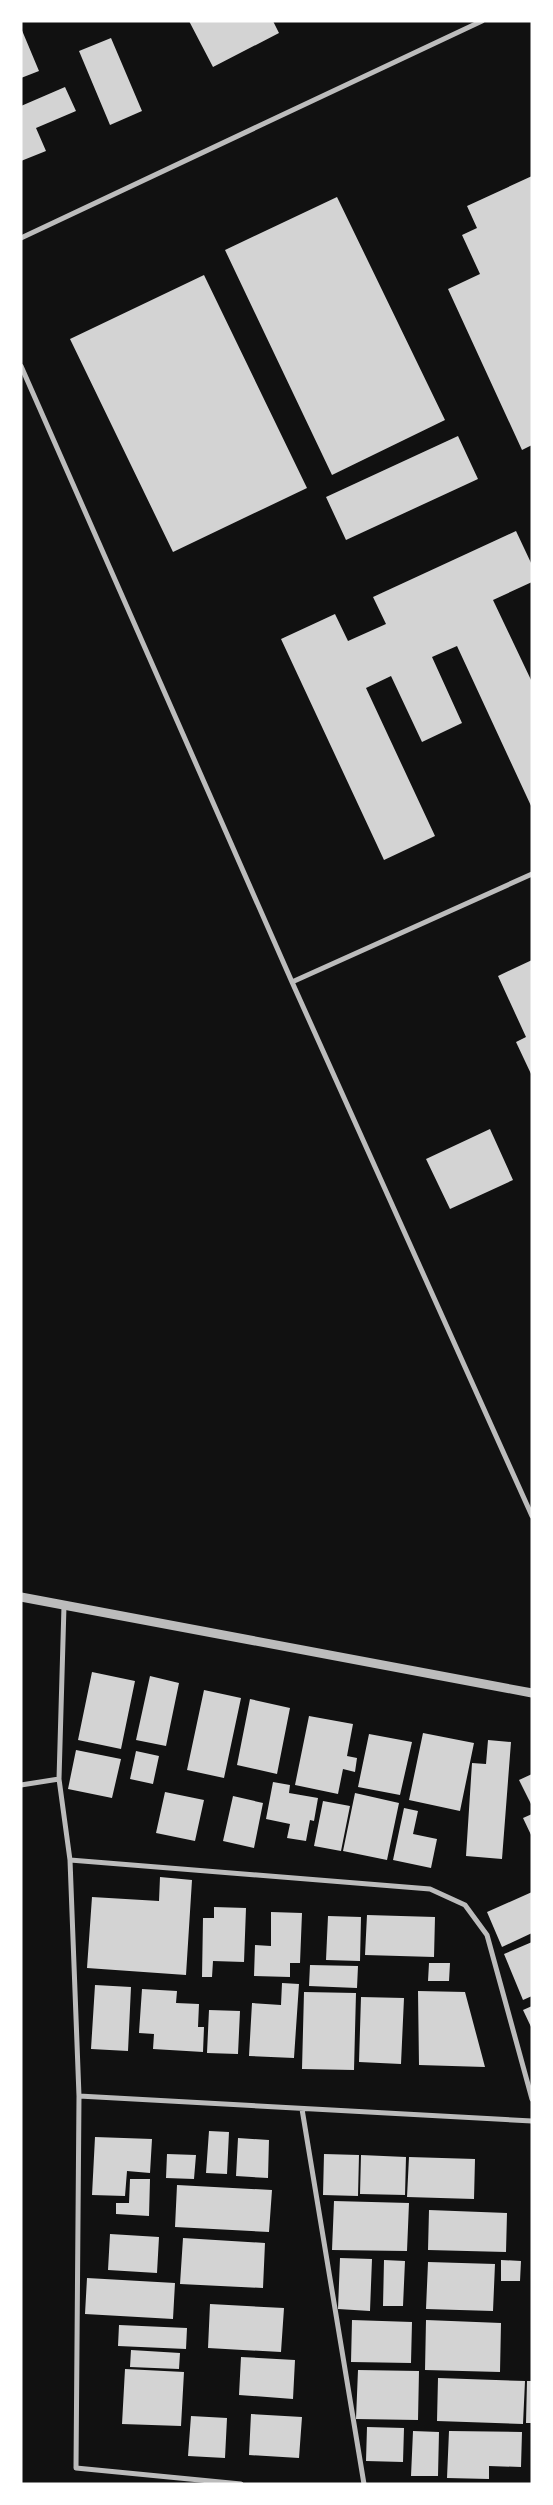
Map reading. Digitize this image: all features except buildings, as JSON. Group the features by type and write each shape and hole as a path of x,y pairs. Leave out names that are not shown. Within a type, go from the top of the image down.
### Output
{"street":[{"path":"21,238 482,21"},
{"path":"21,366 292,982 532,1516"},
{"path":"292,982 532,874"},
{"path":"21,1597 532,1693"},
{"path":"64,1606 59,1779 70,1860 79,2096 76,2468 241,2484"},
{"path":"21,1785 59,1779"},
{"path":"70,1860 430,1889 465,1905 487,1935 532,2099"},
{"path":"79,2096 532,2121"},
{"path":"302,2109 364,2484"}]}
